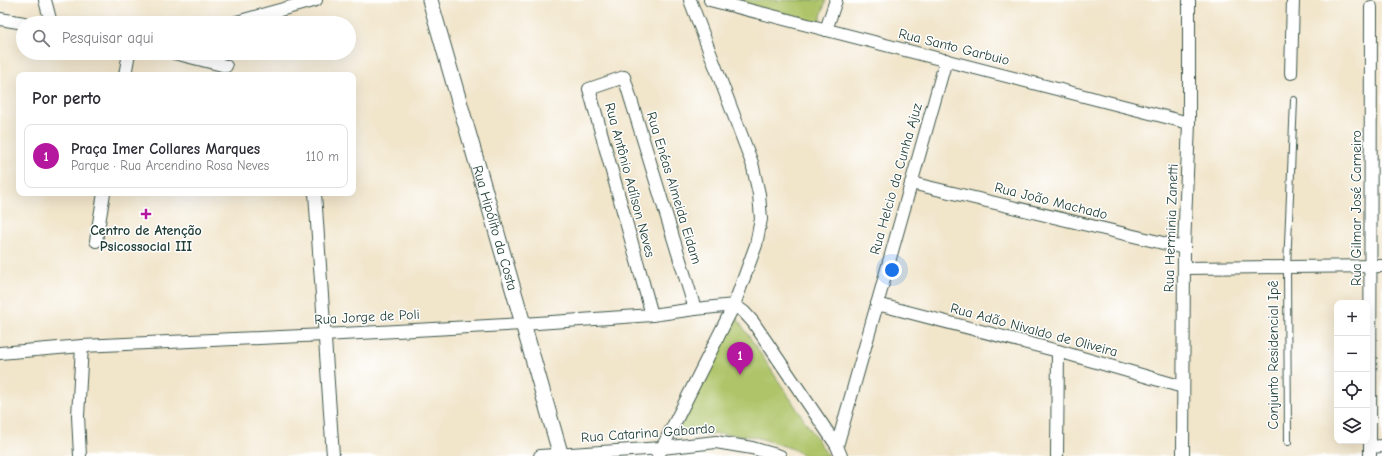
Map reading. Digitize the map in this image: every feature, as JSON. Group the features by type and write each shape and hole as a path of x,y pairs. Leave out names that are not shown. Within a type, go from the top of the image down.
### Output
{"street":[{"path":"45,0 49,16"},
{"path":"258,16 316,0"},
{"name":"Rua Hipólito da Costa","path":"430,0 561,455"},
{"path":"660,452 734,306 756,245 761,219 759,194 752,163 690,0"},
{"name":"Rua Santo Garbuio","path":"710,0 1189,123"},
{"path":"826,30 836,0"},
{"name":"Rua Herminia Zanetti","path":"1183,456 1184,248 1189,123 1189,0"},
{"path":"1291,73 1293,0"},
{"name":"Rua Gilmar José Carneiro","path":"1372,7 1377,80 1377,266 1374,450"},
{"path":"0,19 16,22"},
{"path":"126,72 128,60"},
{"path":"202,60 226,66"},
{"name":"Rua Helcio da Cunha Ajuz","path":"839,451 877,304 946,60"},
{"name":"Rua Enéas Almeida Eidam","path":"624,77 695,309"},
{"name":"Rua Antônio Adílson Neves","path":"624,77 589,89 652,315"},
{"name":"Rua João Machado","path":"911,183 1184,248"},
{"path":"96,241 104,196"},
{"path":"315,196 333,456"},
{"path":"1184,268 1377,266"},
{"name":"Rua Adão Nivaldo de Oliveira","path":"877,304 1058,351 1183,387"},
{"path":"734,306 744,312 753,322 839,451"},
{"name":"Rua Jorge de Poli","path":"0,353 82,346 523,324 652,315 695,309 734,306"},
{"path":"80,456 78,416 82,346"},
{"path":"1057,456 1058,351"},
{"name":"Rua Catarina Gabardo","path":"540,456 660,452 716,442 752,448 780,456"}],"lane":[{"name":"Conjunto Residencial Ipê","path":"1288,442 1287,267 1294,100"}],"green space":[{"path":"733,0 826,0 819,23"},
{"path":"735,315 828,456 805,456 793,449 756,437 723,434 676,435"}],"place":[{"name":"Centro de Atenção Psicossocial III","path":"146,214"},
{"name":"Praça Imer Collares Marques","path":"740,375"}]}
